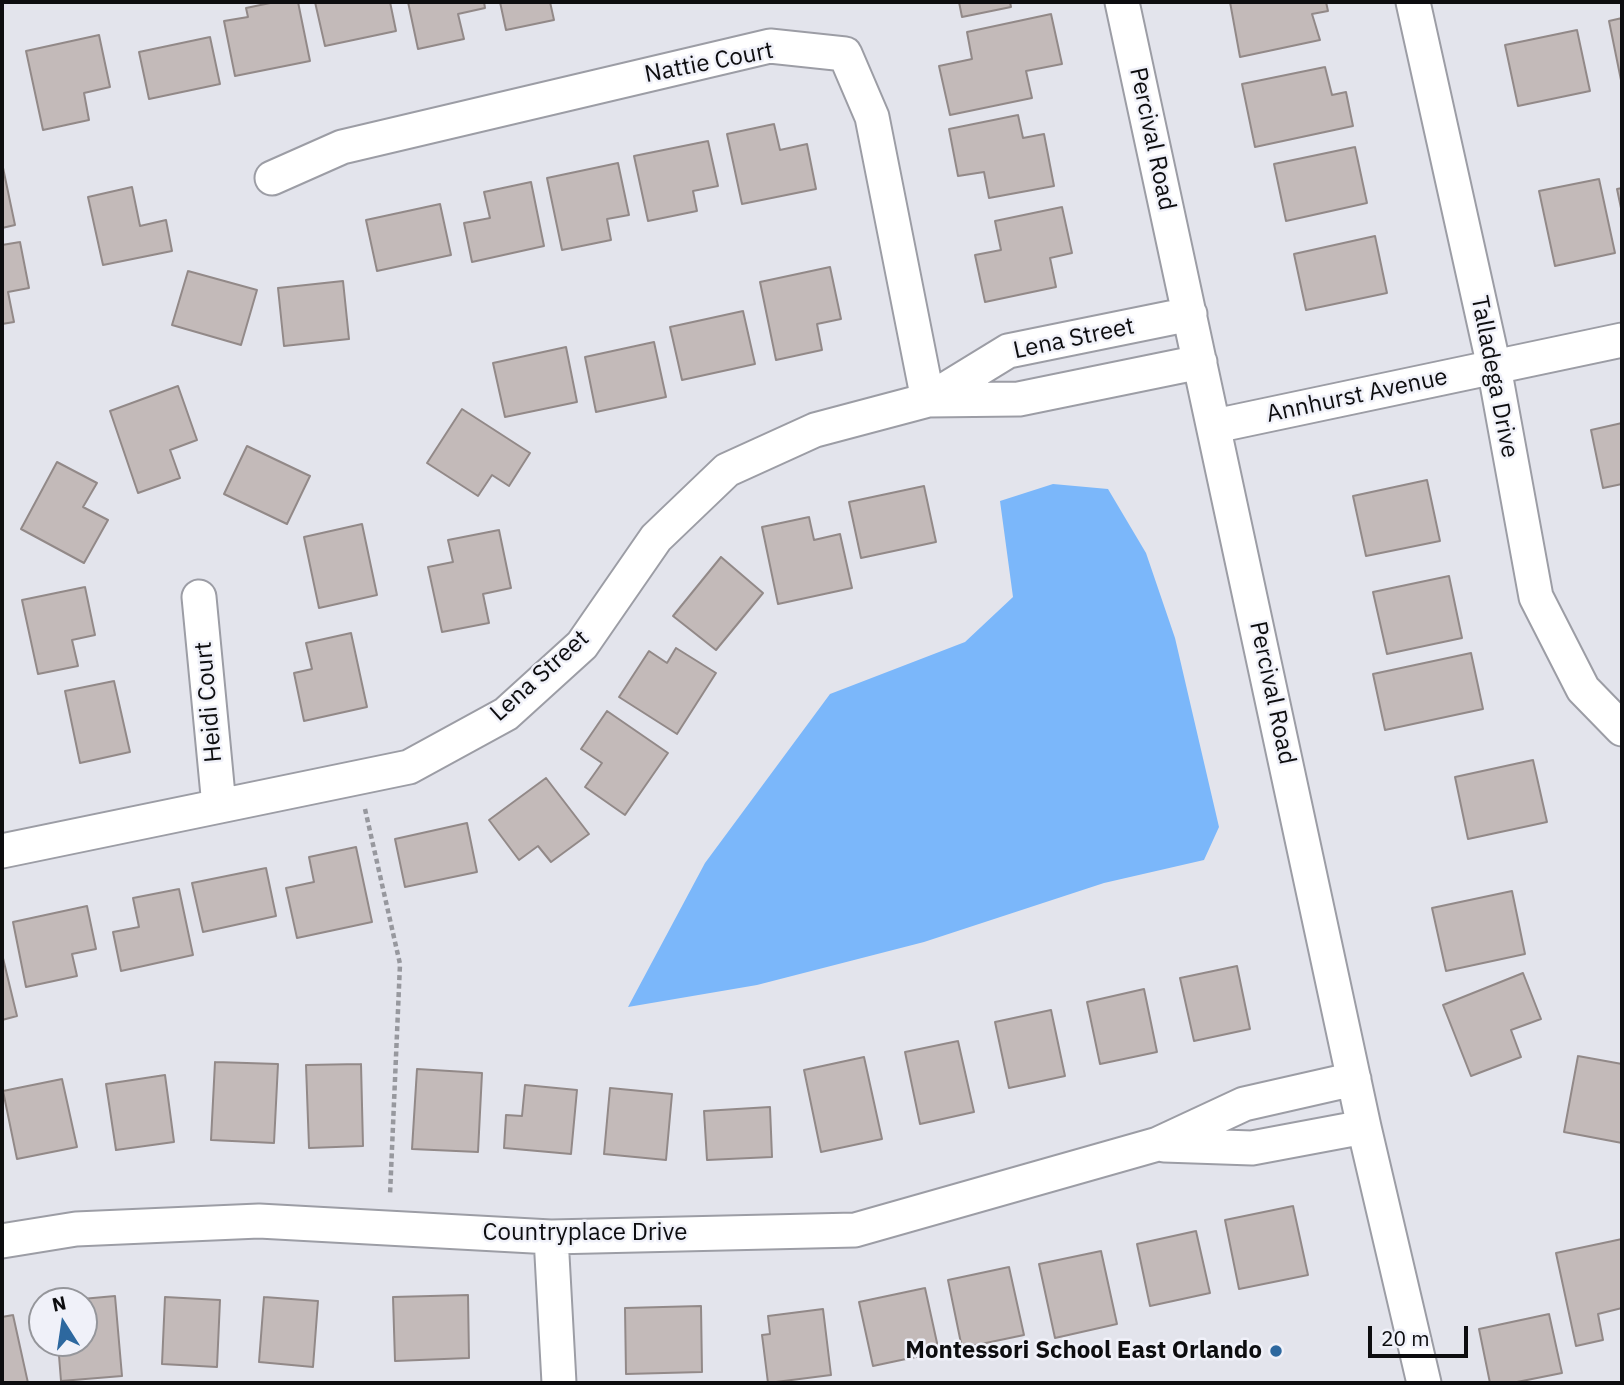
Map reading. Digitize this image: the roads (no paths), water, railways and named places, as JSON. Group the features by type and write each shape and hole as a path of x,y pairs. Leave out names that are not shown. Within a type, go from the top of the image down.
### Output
{"street":[{"name":"Percival Road","path":"1122,2 1364,1127 1424,1383"},
{"name":"Talladega Drive","path":"1413,2 1494,368 1536,597 1583,689 1622,729"},
{"name":"Nattie Court","path":"272,178 342,147 770,47 845,54 872,117 928,400"},
{"name":"Lena Street","path":"928,400 1008,351 1190,314"},
{"name":"Annhurst Avenue","path":"1215,426 1622,340"},
{"name":"Lena Street","path":"2,851 409,767 506,714 582,645 656,538 727,470 816,430 928,400 1019,399 1200,362"},
{"name":"Heidi Court","path":"199,597 219,806"},
{"name":"Countryplace Drive","path":"2,1241 76,1229 259,1221 551,1237 855,1230 1158,1144 1244,1104 1354,1079"},
{"name":"Countryplace Drive","path":"1158,1144 1252,1148 1364,1127"},
{"path":"551,1237 559,1383"}],"water":[{"path":"1053,484 1108,489 1146,553 1175,638 1219,827 1204,860 1104,883 924,942 757,985 628,1007 705,863 830,694 965,642 1013,597 1000,501"}],"place":[{"name":"Montessori School East Orlando","path":"1276,1351"}]}
